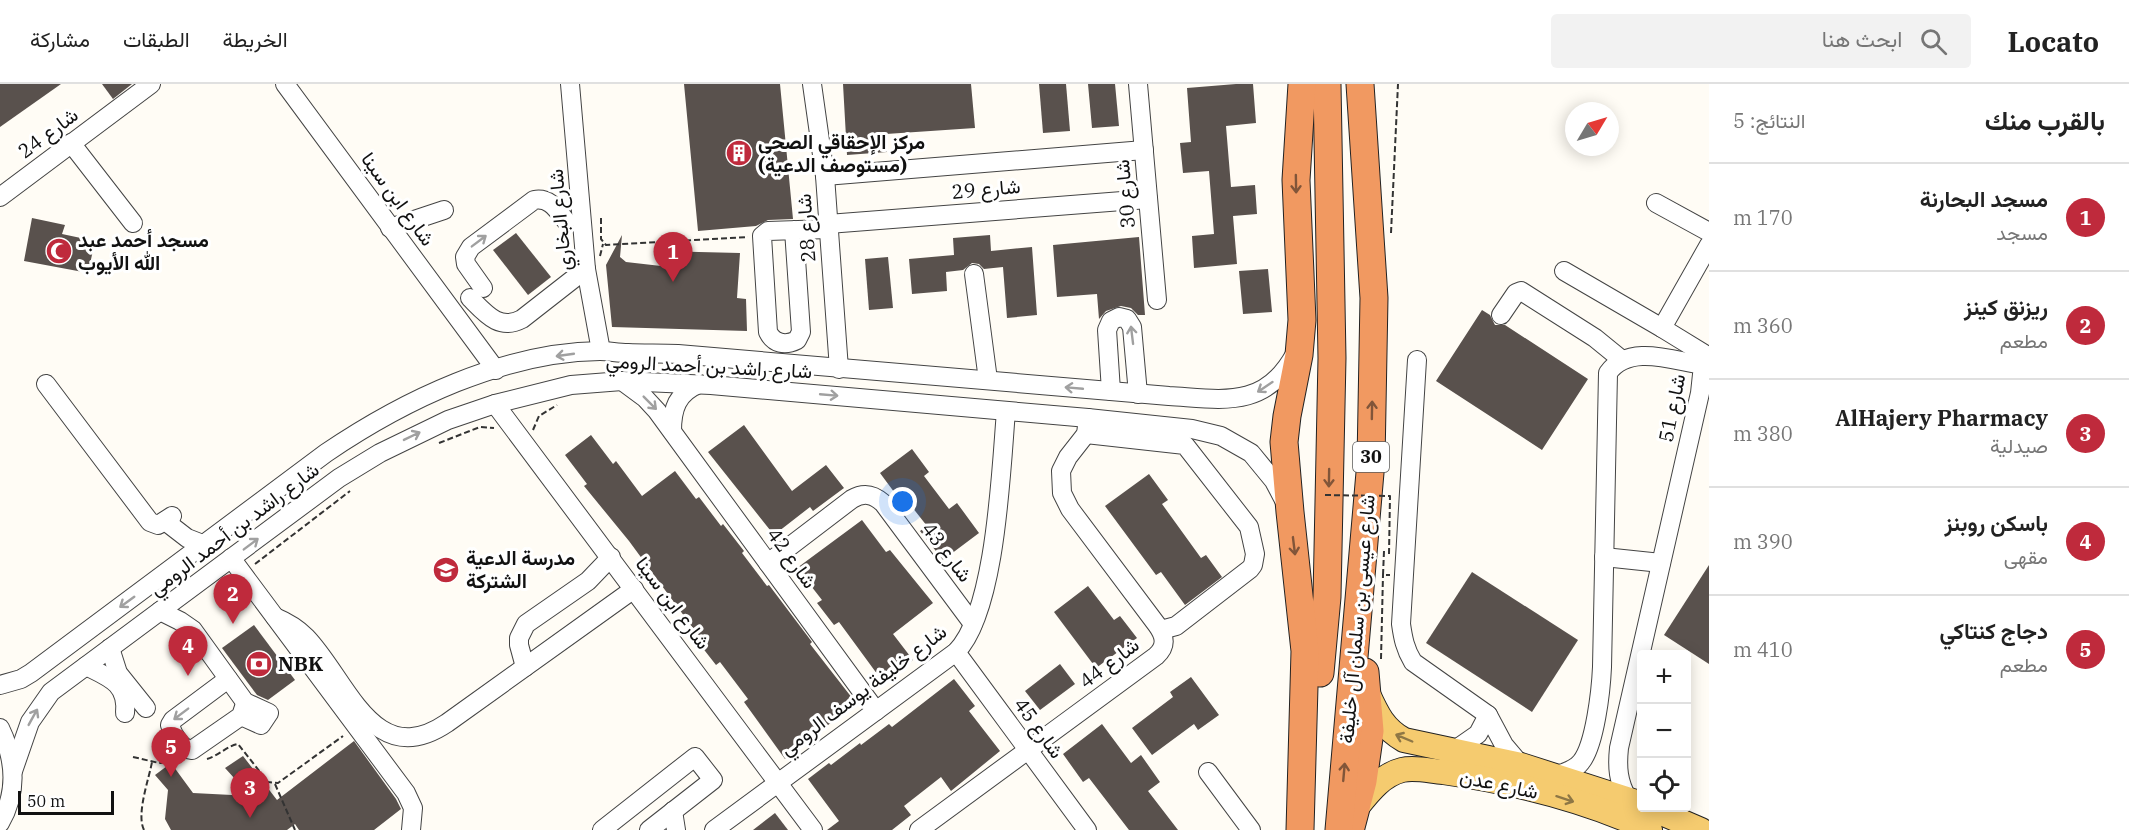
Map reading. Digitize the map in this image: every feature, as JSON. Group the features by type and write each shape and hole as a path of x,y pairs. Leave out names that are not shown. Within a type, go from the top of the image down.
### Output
{"highway":[{"path":"1302,84 1296,180 1301,342 1284,442 1305,651 1302,830"},
{"path":"1310,84 1319,237 1332,358"},
{"name":"شارع عيسى بن سلمان آل خليفة","path":"1302,830 1327,597 1332,358 1327,84"},
{"name":"شارع عيسى بن سلمان آل خليفة","path":"1339,830 1371,461 1374,298 1360,84"},
{"path":"1374,298 1380,200 1377,84"},
{"path":"1353,819 1364,781 1370,731 1357,624"}],"main road":[{"name":"شارع عدن","path":"1367,693 1380,721 1404,740 1557,775 1644,813 1685,827"},
{"path":"1438,772 1430,761 1430,755 1434,750 1448,749"},
{"name":"شارع عدن","path":"1353,819 1374,787 1398,771 1415,769 1466,776 1644,813"}],"street":[{"name":"شارع 24","path":"0,196 151,84"},
{"name":"شارع البخاري","path":"570,84 586,269 601,351"},
{"name":"شارع 28","path":"812,84 825,176 839,369"},
{"name":"شارع 30","path":"1138,84 1157,300"},
{"name":"شارع ابن سينا","path":"292,86 390,228 496,370"},
{"path":"72,143 133,224"},
{"name":"شارع 29","path":"825,176 1144,150"},
{"name":"شارع 29","path":"762,236 768,231 795,236 1148,199"},
{"path":"566,221 549,202 534,200 471,247 465,256 466,264 477,293 491,319 505,324 511,323 522,319 586,269"},
{"path":"1656,203 1709,232"},
{"path":"390,228 444,210"},
{"path":"762,236 768,332 771,339 781,344 792,342 801,335 795,236"},
{"path":"1662,328 1709,245"},
{"path":"1564,271 1662,328 1706,357"},
{"path":"974,274 988,380"},
{"path":"1501,315 1516,293 1521,291 1595,338 1622,360 1612,368 1607,378 1601,676 1597,711 1584,759 1572,770 1557,775"},
{"path":"1111,391 1107,330 1111,321 1119,317 1127,320 1132,327 1138,393"},
{"name":"شارع راشد بن أحمد الرومي","path":"0,686 31,673 343,441 386,415 431,394 496,370 537,360 601,351 699,355 923,376 1227,399 1250,396 1267,387 1281,375 1301,342"},
{"name":"شارع 51","path":"1622,360 1634,356 1706,357 1700,393 1619,748 1618,772 1622,789 1644,813"},
{"path":"747,388 753,379 753,369 748,360"},
{"path":"1417,360 1401,624 1406,651 1413,662 1488,715 1504,745 1521,765"},
{"path":"785,391 778,382 779,372 787,364"},
{"path":"923,376 930,384 930,395 923,404"},
{"path":"954,406 952,396 956,385 965,379"},
{"name":"شارع راشد بن أحمد الرومي","path":"13,771 24,736 36,711 51,692 358,466 405,439 448,420 495,404 572,385 622,381 699,384 1006,411 1087,426 1171,426 1209,432 1251,453 1267,472 1290,512"},
{"name":"شارع 42","path":"622,381 652,405 876,711"},
{"path":"46,384 150,522 158,525 169,519"},
{"path":"672,431 672,412 678,400 685,392 699,384"},
{"path":"1168,396 1178,404 1179,417 1171,426"},
{"name":"شارع ابن سينا","path":"495,404 813,830"},
{"name":"شارع خليفة يوسف الرومي","path":"714,830 956,652 965,641 973,624 990,567 1006,411"},
{"path":"1087,426 1185,446 1244,519 1252,535 1255,554 1250,569 1176,626 1161,630"},
{"name":"شارع 44","path":"919,830 1161,651 1164,643 1161,630 1070,509 1062,493 1060,478 1064,464 1087,426"},
{"path":"303,470 302,482 308,491 317,495"},
{"path":"273,492 284,497 291,514"},
{"name":"شارع 43","path":"768,563 852,499 861,495 870,495 883,503 973,624"},
{"path":"169,519 187,538 205,545"},
{"path":"169,519 178,564"},
{"path":"1604,557 1661,563"},
{"path":"231,558 411,801 413,816 411,830"},
{"path":"525,667 519,638 526,624 588,581 611,558"},
{"path":"275,617 292,626 308,639 367,719 381,730 397,737 415,738 432,733 634,589"},
{"path":"182,595 193,630 228,679 243,709 265,719"},
{"path":"160,611 193,630"},
{"path":"110,648 118,674 146,708"},
{"name":"شارع 45","path":"956,652 1087,830"},
{"path":"86,666 115,682 125,696 125,713"},
{"path":"228,679 173,720 170,725 172,731 184,747 192,750 243,709"},
{"path":"1448,749 1478,734 1488,715"},
{"path":"0,728 9,749 13,771 10,796 1,824"},
{"path":"602,830 696,757 713,780 649,830"},
{"path":"1208,772 1251,830"},
{"path":"673,811 675,830"}],"path":[{"path":"601,218 601,239 606,245 762,236"},
{"path":"532,436 533,427 539,416 562,403"},
{"path":"436,444 480,427 499,430"},
{"path":"242,573 357,485"},
{"path":"1325,495 1389,496 1389,563"},
{"path":"274,784 281,782 357,727"},
{"path":"200,760 215,757 238,744 266,779 274,784 296,830"},
{"path":"133,757 152,762 179,762"},
{"path":"144,830 141,815 152,762"}],"building":[{"path":"0,84 61,84 0,127"},
{"path":"102,84 132,84 113,99"},
{"name":"مركز الإحقاقي الصحي (مستوصف الدعية)","path":"684,84 780,84 793,219 768,220 756,226 698,231"},
{"path":"843,84 971,84 975,128 886,134 887,152 847,155"},
{"path":"1039,84 1066,84 1070,131 1043,133"},
{"path":"1088,84 1115,84 1119,126 1092,128"},
{"path":"1253,84 1256,123 1226,126 1231,187 1255,185 1257,214 1233,216 1237,264 1194,268 1192,236 1214,234 1209,171 1183,173 1180,143 1191,142 1187,88"},
{"name":"مسجد أحمد عبد الله الأيوب","path":"32,218 65,225 62,234 95,241 90,264 85,264 83,272 24,261"},
{"path":"516,233 551,277 528,295 493,250"},
{"path":"622,235 620,257 626,262 661,266 658,251 740,253 737,298 746,299 747,331 612,327 606,265"},
{"path":"990,235 991,251 1032,247 1037,315 1007,318 1003,267 984,269 979,264 972,263 963,270 946,272 947,291 912,294 909,259 954,255 953,238"},
{"path":"1139,237 1145,315 1138,315 1131,308 1121,306 1106,311 1099,319 1097,294 1057,297 1053,245"},
{"path":"888,257 893,308 869,310 865,259"},
{"path":"1268,269 1272,312 1243,314 1239,271"},
{"path":"1482,310 1490,315 1495,325 1505,325 1588,379 1542,450 1436,381"},
{"path":"744,425 792,491 826,465 844,488 813,511 810,507 774,535 708,452"},
{"path":"591,435 613,464 616,461 642,496 675,471 696,499 699,497 721,526 723,524 744,551 742,553 767,586 769,585 812,642 810,644 856,703 785,759 744,702 748,699 720,662 716,665 698,642 701,639 629,541 584,486 587,484 565,455"},
{"path":"912,449 929,472 924,476 949,509 957,503 979,533 943,560 920,531 927,526 901,493 897,496 880,473"},
{"path":"1149,474 1168,500 1162,504 1201,558 1206,555 1222,577 1185,605 1161,572 1156,575 1105,506"},
{"path":"862,520 886,552 890,550 933,603 893,634 913,660 883,682 839,622 834,625 817,603 822,600 797,568"},
{"path":"1709,565 1709,664 1691,652 1691,650 1687,650 1664,635"},
{"path":"1472,572 1578,640 1532,712 1426,643"},
{"path":"1088,586 1114,620 1120,616 1137,638 1096,668 1054,612"},
{"name":"NBK","path":"254,625 295,680 268,700 257,695 222,648"},
{"path":"1060,664 1075,684 1040,710 1025,691"},
{"path":"1191,677 1219,715 1198,730 1194,724 1152,755 1132,728 1173,697 1170,692"},
{"path":"954,679 975,706 969,711 1000,751 951,791 941,777 904,806 911,815 892,830 827,830 839,821 808,779 889,724 892,727"},
{"path":"1102,724 1131,763 1141,755 1160,782 1148,791 1178,830 1129,830 1089,778 1083,782 1063,754"},
{"path":"354,741 401,809 374,830 299,830 295,824 287,830 171,830 165,819 168,790 155,775 171,763 193,793 232,795 235,779 225,768 243,756 277,800"},
{"path":"775,813 788,830 753,830"}],"place":[{"name":"مركز الإحقاقي الصحي (مستوصف الدعية)","path":"739,153"},
{"name":"مسجد أحمد عبد الله الأيوب","path":"59,251"},
{"name":"مسجد البحارنة","path":"673,282"},
{"name":"مدرسة الدعية الشتركة","path":"446,570"},
{"name":"ريزنق كينز","path":"233,624"},
{"name":"NBK","path":"259,664"},
{"name":"باسكن روبنز","path":"188,676"},
{"name":"دجاج كنتاكي","path":"171,777"},
{"name":"AlHajery Pharmacy","path":"250,818"}]}
